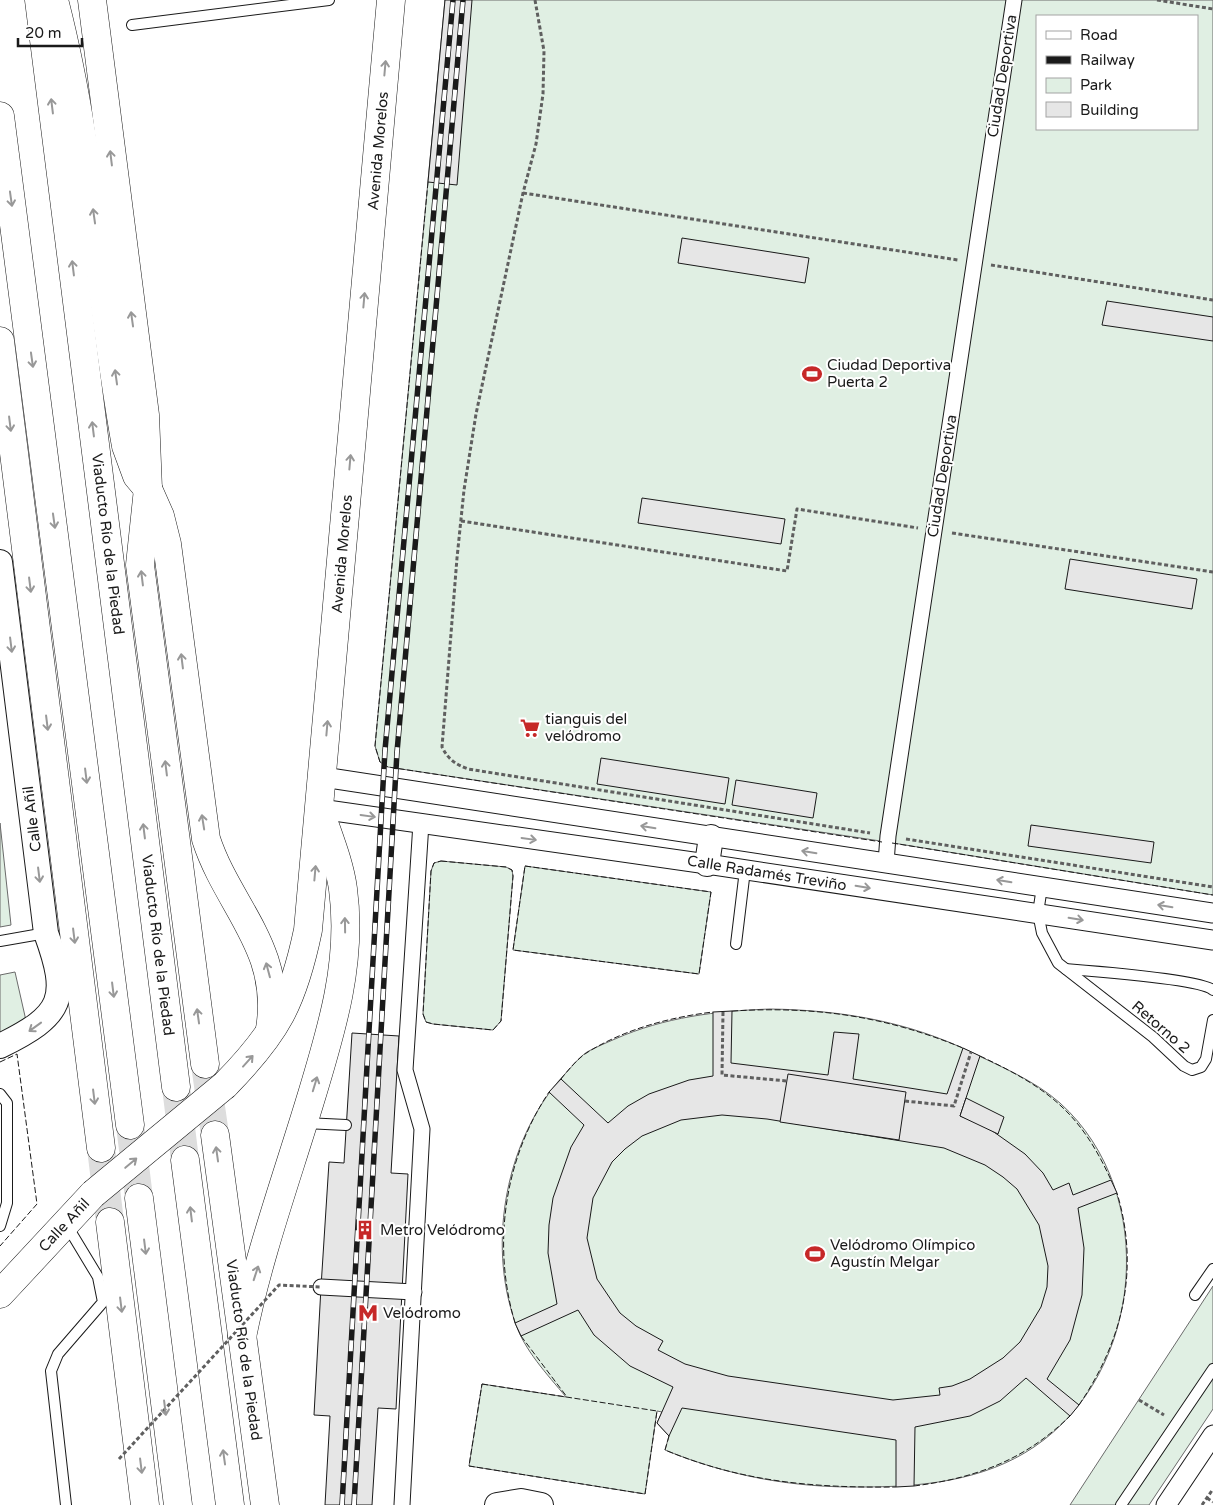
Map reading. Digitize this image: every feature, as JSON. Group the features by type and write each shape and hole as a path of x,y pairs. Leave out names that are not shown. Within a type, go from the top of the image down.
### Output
{"main road":[{"name":"Viaducto Río de la Piedad","path":"38,0 176,1087"},
{"path":"54,0 73,84 90,183 126,446 137,476 148,489 160,516 167,544 206,838 215,864 243,910 267,966 272,997 269,1035"},
{"name":"Viaducto Río de la Piedad","path":"92,0 144,401 148,489 140,565 205,1064"},
{"name":"Avenida Morelos","path":"225,1084 250,1060 269,1035 294,989 302,961 312,901 391,0"},
{"path":"0,116 130,1125"},
{"path":"0,341 101,1148"},
{"path":"242,1337 254,1280 304,1123 334,1022 340,991 345,939 343,890 337,862 320,810"},
{"name":"Calle Añil","path":"0,1294 93,1194 225,1084"},
{"name":"Viaducto Río de la Piedad","path":"215,1136 264,1505"},
{"path":"185,1160 230,1505"},
{"path":"139,1198 178,1505"},
{"path":"110,1222 145,1505"}],"street":[{"name":"Ciudad Deportiva","path":"886,864 888,836 1014,0"},
{"name":"Calle Añil","path":"0,562 3,600 46,933 58,966 59,990 50,1012 36,1028 0,1046"},
{"name":"Calle Radamés Treviño","path":"323,777 1213,913"},
{"name":"Calle Radamés Treviño","path":"320,810 707,864 1213,940"},
{"path":"402,1505 422,1129 405,1070 421,824"},
{"path":"707,864 711,837"},
{"path":"321,1287 414,1292"},
{"path":"1166,1505 1213,1434"},
{"path":"497,1505 521,1501 542,1505"}],"lane":[{"path":"132,25 330,0"},
{"path":"736,944 745,870"},
{"path":"1038,913 1042,887"},
{"name":"Retorno 2","path":"1038,913 1043,938 1058,963 1153,1037 1184,1066 1192,1070 1202,1068 1206,1059 1213,1020"},
{"path":"0,941 46,933"},
{"name":"Retorno 2","path":"1065,969 1206,985 1213,990"},
{"path":"0,1094 7,1103 7,1203 0,1226"},
{"path":"304,1123 346,1125"},
{"path":"66,1222 98,1277 102,1302 58,1354 51,1371 66,1505"},
{"path":"1195,1295 1213,1269"},
{"path":"1121,1505 1213,1369"}],"path":[{"path":"535,0 544,52 543,94 536,144 523,193 476,414 461,521 442,747 446,756 456,765 468,769 714,810 1213,887"},
{"path":"1157,0 1213,9"},
{"path":"523,193 1213,300"},
{"path":"461,521 787,571 796,509 1213,572"},
{"path":"723,1012 722,1075 787,1081"},
{"path":"905,1100 954,1106 972,1052"},
{"path":"119,1459 279,1285 321,1287"},
{"path":"1139,1400 1177,1423"},
{"path":"1202,1505 1213,1488"},
{"path":"1207,1498 1213,1502"}],"green space":[{"name":"Ciudad Deportiva Puerta 2","path":"445,0 1213,0 1213,895 887,842 388,767 380,762 375,746"},
{"path":"0,823 11,925 0,927"},
{"path":"441,861 506,867 512,870 501,1021 493,1030 433,1024 426,1022 423,1014 431,871 434,863"},
{"path":"525,866 711,892 699,974 513,950"},
{"path":"15,972 27,1025 0,1038 0,975"},
{"name":"Velódromo Olímpico Agustín Melgar","path":"770,1009 847,1015 873,1019 922,1032 947,1041 1017,1074 1039,1087 1060,1103 1092,1141 1114,1184 1125,1232 1126,1281 1117,1329 1099,1375 1071,1415 1034,1447 994,1468 951,1480 907,1486 837,1487 762,1479 713,1467 665,1450 669,1436 657,1423 662,1412 657,1411 645,1494 469,1466 482,1384 566,1397 537,1361 519,1332 507,1291 503,1259 503,1226 507,1193 515,1160 543,1101 563,1076 587,1052 634,1031 691,1016 730,1011"},
{"path":"1213,1286 1213,1409 1149,1505 1070,1505"}],"building":[{"path":"445,0 472,0 457,185 428,182"},
{"path":"682,238 809,258 805,283 678,263"},
{"path":"1107,301 1213,317 1213,341 1102,325"},
{"path":"642,498 785,519 781,544 638,523"},
{"path":"1070,559 1197,579 1192,609 1065,589"},
{"path":"601,758 729,778 725,804 597,784"},
{"path":"736,780 817,793 813,818 732,805"},
{"path":"1031,825 1154,842 1151,863 1028,846"},
{"path":"732,1011 731,1063 828,1075 834,1032 859,1034 853,1079 947,1094 963,1048 980,1056 960,1116 984,1125 1025,1154 1043,1173 1053,1190 1069,1183 1073,1195 1111,1180 1117,1193 1078,1208 1084,1248 1082,1295 1070,1340 1047,1379 1079,1405 1070,1416 1026,1378 1000,1401 970,1416 915,1427 914,1486 896,1487 896,1440 682,1408 669,1436 657,1423 673,1387 630,1366 594,1335 578,1310 521,1336 515,1323 557,1304 548,1253 549,1225 553,1198 571,1147 584,1125 549,1092 561,1079 608,1123 628,1106 649,1094 689,1080 713,1076 713,1012","holes":["722,1115 767,1119 944,1148 985,1165 1017,1189 1039,1225 1048,1266 1047,1287 1041,1307 1020,1342 1003,1358 970,1379 952,1386 939,1388 940,1395 893,1400 728,1376 685,1364 658,1350 663,1341 636,1326 620,1313 597,1279 587,1238 593,1198 612,1162 642,1136 681,1120"]},
{"name":"Metro Velódromo","path":"352,1033 399,1036 391,1173 408,1174 396,1409 378,1408 372,1505 325,1505 330,1416 314,1415 321,1287 329,1162 344,1163"},
{"path":"788,1074 906,1092 899,1140 780,1122"},
{"path":"966,1098 1004,1117 998,1134 960,1116"}],"tunnel":[{"path":"205,1064 215,1135"},
{"path":"176,1087 185,1160"},
{"path":"130,1125 139,1198"},
{"path":"101,1148 110,1222"}],"railway":[{"path":"342,1505 385,750 453,0"},
{"path":"354,1505 397,752 463,0"}],"fence":[{"path":"428,182 375,746 380,762 388,767 882,842"},
{"path":"892,843 1213,895"},
{"path":"441,861 506,867 512,870 501,1021 493,1030 433,1024 426,1022 423,1014 431,871 434,863 441,861"},
{"path":"525,866 711,892 699,974 513,950 525,866"},
{"path":"732,1011 792,1010 849,1016 906,1028 963,1048"},
{"path":"561,1079 584,1054 617,1037 649,1025 713,1012"},
{"path":"0,1062 17,1054 37,1204 0,1246"},
{"path":"980,1056 1025,1079 1059,1104 1087,1136 1111,1180"},
{"path":"515,1323 504,1264 506,1204 512,1174 521,1146 549,1092"},
{"path":"1079,1405 1107,1355 1123,1303 1127,1276 1127,1249 1124,1221 1117,1193"},
{"path":"521,1336 567,1397"},
{"path":"482,1384 657,1411 645,1494 469,1466 482,1384"},
{"path":"914,1486 958,1478 998,1464 1035,1444 1070,1416"},
{"path":"669,1436 665,1450 694,1461 750,1476 807,1484 896,1487"}],"place":[{"name":"Ciudad Deportiva Puerta 2","path":"812,374"},
{"name":"tianguis del velódromo","path":"530,728"},
{"name":"Metro Velódromo","path":"365,1230"},
{"name":"Velódromo Olímpico Agustín Melgar","path":"815,1254"},
{"name":"Velódromo","path":"368,1313"}]}
